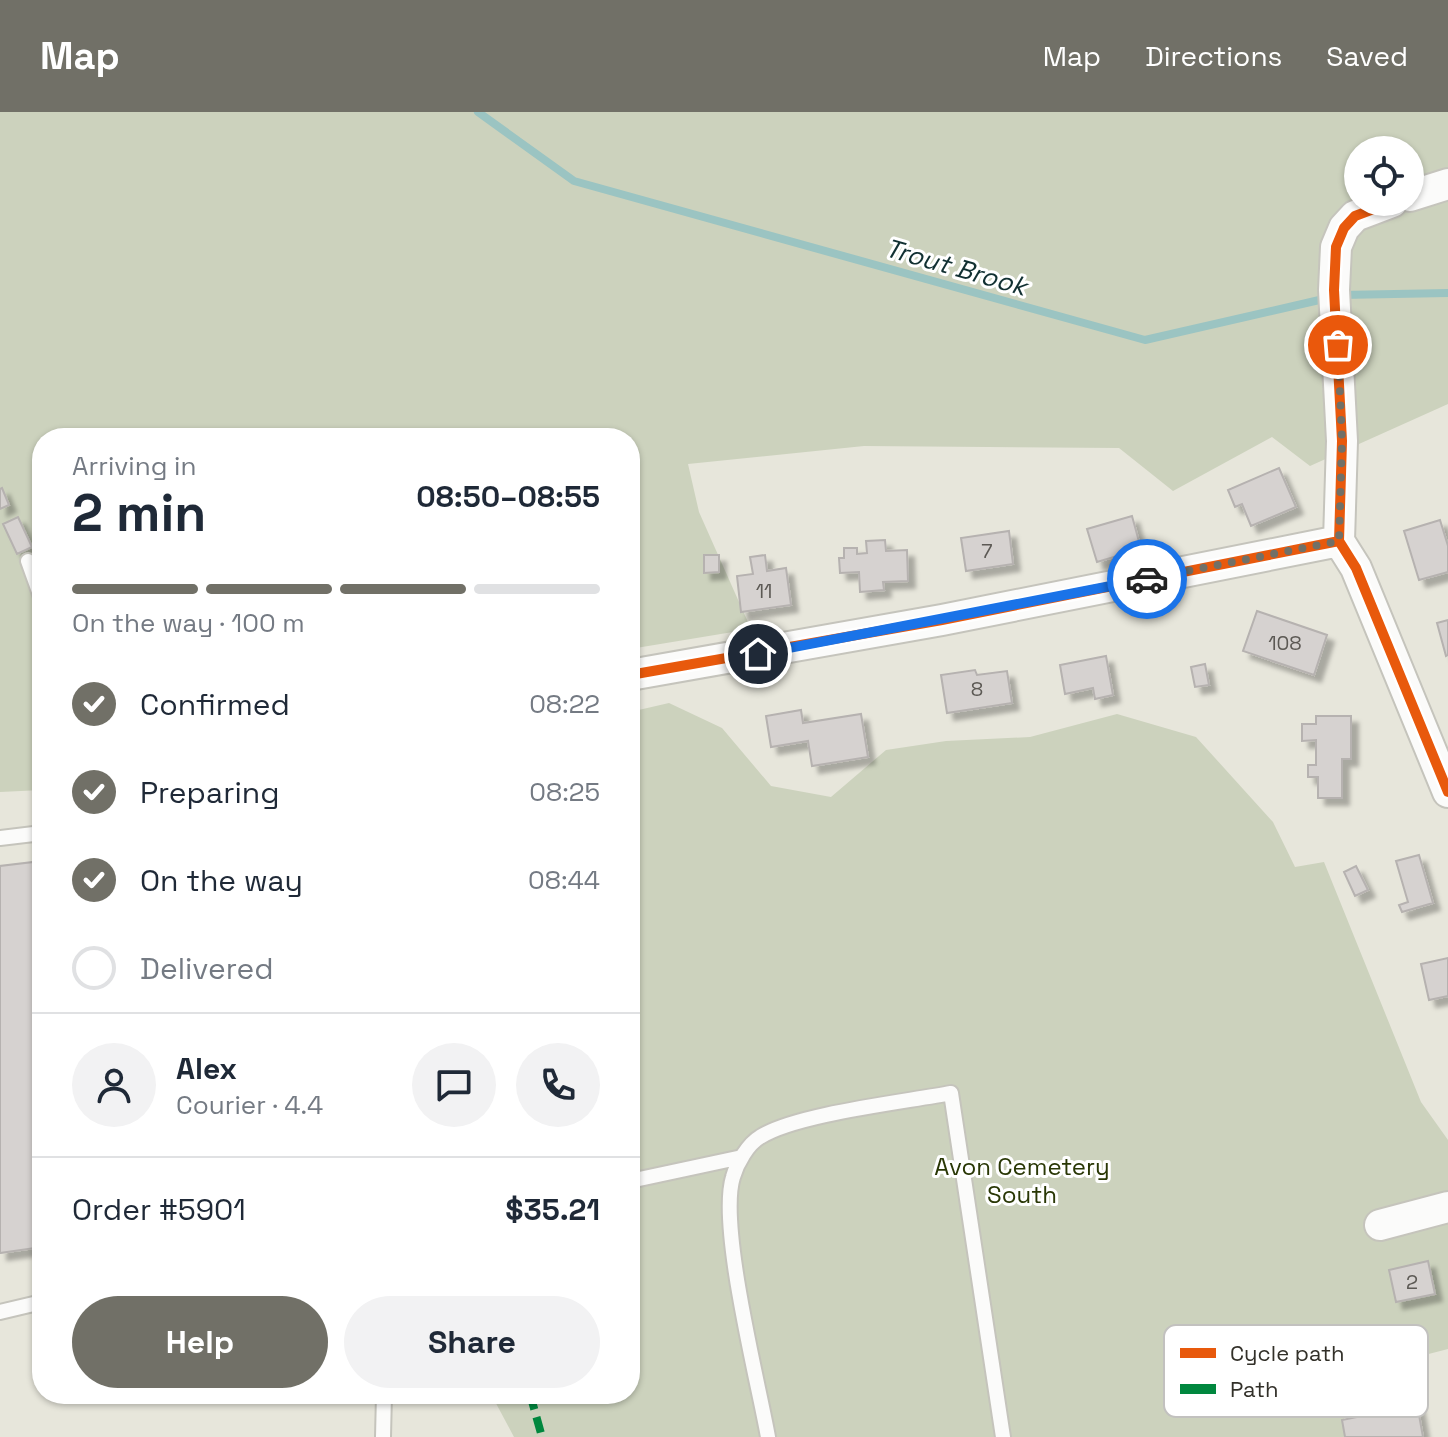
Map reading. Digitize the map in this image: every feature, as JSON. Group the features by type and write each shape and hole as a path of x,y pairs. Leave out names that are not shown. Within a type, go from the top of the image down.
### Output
{"street":[{"path":"1424,192 1448,184"},
{"path":"1355,216 1344,228 1336,247 1335,295 1342,441 1339,541 1356,568 1448,792"},
{"path":"640,673 942,620 1339,541"},
{"path":"1380,1225 1448,1207"}],"lane":[{"path":"28,561 32,572"},
{"path":"0,838 32,834"},
{"path":"768,1437 741,1296 729,1208 732,1177 742,1157 758,1137 791,1124 951,1093 1003,1437"},
{"path":"640,1179 742,1157"},
{"path":"0,1312 32,1304"},
{"path":"383,1437 384,1404"}],"green space":[{"path":"0,112 1448,112 1448,404 1310,466 1272,437 1173,491 1119,448 864,446 688,464 699,512 751,629 640,647 640,428 32,428 32,790 0,792"},
{"name":"Avon Cemetery South","path":"669,703 722,728 771,786 831,797 886,750 946,741 1030,737 1117,714 1196,737 1273,822 1295,867 1324,862 1421,1102 1448,1140 1448,1349 1428,1354 1428,1325 1164,1325 1164,1417 1344,1417 1347,1437 514,1437 496,1404 640,1404 640,710"}],"building":[{"path":"1279,468 1296,507 1251,526 1242,504 1235,507 1228,490"},
{"path":"0,489 9,505 0,509"},
{"path":"1132,516 1141,549 1097,562 1087,529"},
{"path":"18,517 32,547 17,554 3,524"},
{"path":"1440,520 1448,546 1448,572 1419,580 1404,531"},
{"path":"1009,531 1013,564 966,571 961,538"},
{"path":"885,540 886,551 907,550 908,581 883,582 884,590 860,592 859,572 840,573 839,558 844,558 844,548 857,548 857,554 867,553 866,541"},
{"path":"704,555 719,555 719,572 704,573"},
{"path":"765,555 767,571 786,568 791,605 741,612 737,576 753,574 750,557"},
{"path":"1257,611 1327,635 1314,675 1243,651"},
{"path":"1448,620 1448,655 1446,656 1437,623"},
{"path":"1106,656 1113,695 1095,699 1093,688 1065,694 1060,665"},
{"path":"1205,664 1209,685 1195,687 1191,667"},
{"path":"975,670 977,675 1007,671 1012,703 947,713 941,675"},
{"path":"801,710 803,723 861,714 868,757 812,766 808,741 771,747 766,716"},
{"path":"1316,716 1351,716 1351,759 1342,759 1342,798 1318,798 1318,777 1308,777 1308,765 1316,765 1316,740 1302,741 1302,724 1316,724"},
{"path":"1419,855 1433,903 1402,912 1399,905 1408,902 1396,861"},
{"path":"32,862 32,1248 0,1253 0,866"},
{"path":"1356,866 1368,890 1355,896 1344,872"},
{"path":"1448,958 1448,996 1429,1000 1421,964"},
{"path":"1428,1261 1435,1294 1396,1302 1389,1270"},
{"path":"1357,1417 1419,1417 1423,1437 1345,1437 1342,1420"}],"waterway":[{"name":"Trout Brook","path":"478,112 574,181 1145,340 1328,298"},
{"name":"Trout Brook","path":"1341,295 1448,293"}],"marked path":[{"path":"533,1404 542,1437"}],"cycle path":[{"path":"1355,216 1344,228 1336,247 1334,290 1342,441 1339,541 1356,568 1448,792"},
{"path":"640,673 942,620 1339,541"}],"way so far":[{"path":"1147,579 1339,541 1342,441 1338,345"}],"route":[{"path":"758,654 1147,579"}]}
